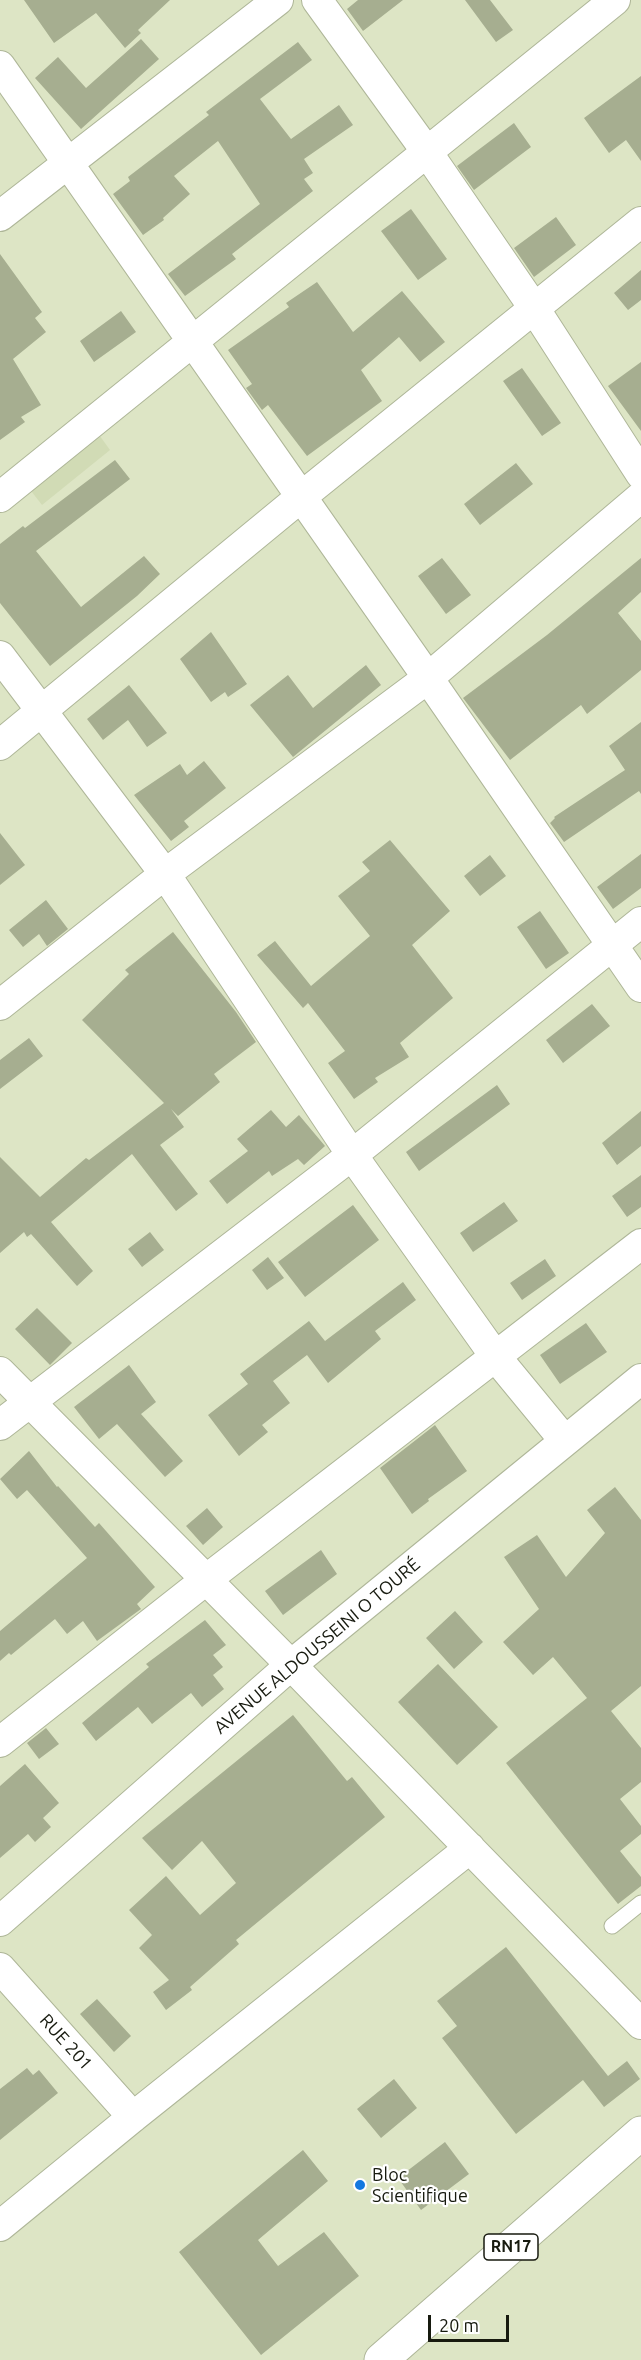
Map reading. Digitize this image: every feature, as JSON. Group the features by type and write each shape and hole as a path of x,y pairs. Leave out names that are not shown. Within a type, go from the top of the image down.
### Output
{"main road":[{"name":"RN17","path":"381,2360 641,2133"}],"street":[{"path":"0,216 278,0"},
{"path":"317,0 427,152 534,308 641,474"},
{"path":"0,497 615,0"},
{"path":"0,66 641,987"},
{"path":"0,745 301,497 641,222"},
{"path":"0,1005 165,874 428,678 641,497"},
{"path":"0,656 165,874 352,1155 495,1356 566,1441"},
{"path":"0,1425 352,1155 641,922"},
{"path":"0,1742 641,1244"},
{"path":"0,1372 207,1579 641,2024"},
{"name":"AVENUE ALDOUSSEINI O TOURÉ","path":"0,1921 291,1665 641,1379"},
{"path":"0,2226 133,2116 470,1848"},
{"name":"RUE 201","path":"0,1968 133,2116"}],"lane":[{"path":"612,1926 641,1903"}],"shaded area":[{"path":"97,432 110,450 42,505 28,487"}],"building":[{"path":"24,0 170,0 138,30 141,33 125,48 96,13 54,43"},
{"path":"358,0 403,0 363,31 347,9"},
{"path":"465,0 490,0 513,30 496,42"},
{"path":"141,39 159,59 81,129 35,78 58,57 86,88"},
{"path":"298,42 312,60 260,99 291,139 339,105 353,125 304,159 313,173 304,179 313,191 232,254 236,259 185,296 168,274 260,204 218,141 174,176 190,194 163,218 164,220 143,235 113,194 130,181 128,177 209,115 206,112"},
{"path":"641,76 641,161 626,140 609,153 584,118"},
{"path":"514,123 531,147 474,190 457,166"},
{"path":"411,209 447,259 418,280 381,231"},
{"path":"556,217 576,245 534,277 514,248"},
{"path":"0,254 42,312 35,318 46,332 13,359 41,405 21,417 25,422 0,440"},
{"path":"641,270 641,300 628,310 614,293"},
{"path":"317,282 353,332 402,291 445,342 420,362 399,337 361,370 382,401 307,456 268,405 262,410 246,388 252,384 228,350 289,307 286,303"},
{"path":"121,311 136,332 94,362 80,341"},
{"path":"641,362 641,431 608,386"},
{"path":"522,368 561,423 542,436 503,381"},
{"path":"115,460 130,479 36,551 81,607 144,556 160,574 137,596 50,666 0,603 0,544 23,526 25,528"},
{"path":"516,463 533,484 480,525 464,504"},
{"path":"442,558 471,595 446,614 418,576"},
{"path":"641,558 641,592 618,613 641,641 641,670 587,714 581,705 510,760 463,698 547,635"},
{"path":"211,632 247,684 228,697 225,692 211,702 180,659"},
{"path":"366,665 381,685 293,757 250,705 288,675 313,708"},
{"path":"129,685 167,733 147,747 128,720 103,740 87,719"},
{"path":"641,722 641,794 639,791 564,842 550,823 554,817 625,770 609,746"},
{"path":"204,761 226,788 184,821 189,827 171,841 134,795 180,764 187,775"},
{"path":"0,833 25,865 0,885"},
{"path":"390,840 450,911 412,945 453,998 400,1043 409,1057 375,1078 378,1082 354,1099 328,1063 345,1051 308,1003 303,1008 257,955 275,941 311,986 370,936 338,896 370,871 362,862"},
{"path":"641,854 641,888 613,909 597,887"},
{"path":"490,855 506,876 480,896 464,876"},
{"path":"46,900 68,929 47,946 39,934 23,947 9,930"},
{"path":"540,911 569,953 546,969 517,927"},
{"path":"173,932 236,1012 256,1042 214,1074 220,1082 178,1116 171,1109 184,1127 160,1145 198,1194 176,1211 132,1154 51,1222 93,1271 77,1286 31,1234 27,1237 24,1232 0,1253 0,1157 40,1197 86,1158 89,1160 164,1103 82,1020 129,974 125,970"},
{"path":"592,1004 610,1026 563,1063 546,1040"},
{"path":"29,1038 43,1056 0,1089 0,1060"},
{"path":"497,1085 510,1104 419,1171 406,1152"},
{"path":"271,1110 286,1127 299,1115 325,1146 304,1165 298,1159 272,1176 269,1171 227,1204 209,1181 248,1151 237,1139"},
{"path":"641,1111 641,1146 617,1165 602,1143"},
{"path":"641,1175 641,1207 627,1217 612,1196"},
{"path":"504,1202 518,1221 473,1252 460,1233"},
{"path":"353,1205 379,1240 305,1297 278,1262"},
{"path":"150,1232 164,1250 142,1267 128,1249"},
{"path":"268,1257 284,1278 267,1290 252,1270"},
{"path":"545,1259 556,1276 522,1300 510,1283"},
{"path":"403,1282 416,1300 375,1331 381,1339 328,1383 307,1355 273,1381 290,1403 262,1425 268,1432 239,1456 208,1415 248,1384 240,1374 309,1321 325,1341"},
{"path":"37,1308 72,1343 50,1365 15,1329"},
{"path":"586,1323 607,1352 560,1384 540,1355"},
{"path":"129,1365 156,1402 141,1414 183,1461 165,1477 117,1424 99,1439 74,1407"},
{"path":"435,1425 467,1471 428,1499 429,1501 412,1514 380,1468"},
{"path":"29,1451 57,1487 95,1527 99,1523 155,1587 137,1604 141,1609 97,1641 83,1621 67,1634 55,1619 11,1655 9,1653 0,1661 0,1631 87,1558 27,1490 17,1499 0,1479"},
{"path":"615,1487 641,1520 641,1686 611,1711 641,1748 641,1782 620,1799 641,1826 641,1834 620,1851 641,1877 641,1886 618,1904 506,1763 587,1698 553,1657 533,1675 503,1642 539,1609 504,1557 537,1535 566,1577 605,1533 587,1510"},
{"path":"207,1508 223,1527 203,1545 186,1526"},
{"path":"321,1550 337,1574 283,1615 265,1591"},
{"path":"455,1611 483,1642 454,1669 426,1638"},
{"path":"205,1620 226,1645 213,1655 223,1667 213,1675 224,1689 202,1707 191,1693 152,1724 138,1707 96,1741 82,1723 149,1667 146,1664"},
{"path":"438,1664 498,1727 457,1765 398,1702"},
{"path":"293,1715 347,1781 352,1777 385,1817 236,1940 239,1944 190,1987 192,1990 166,2010 153,1992 169,1980 139,1948 152,1935 129,1910 166,1876 200,1915 236,1883 202,1841 172,1870 142,1838"},
{"path":"46,1728 59,1744 39,1759 27,1743"},
{"path":"25,1764 59,1803 43,1818 51,1827 35,1842 28,1834 0,1858 0,1786"},
{"path":"506,1947 608,2076 627,2061 640,2079 604,2107 583,2080 516,2134 442,2038 457,2026 437,2001"},
{"path":"97,1999 131,2036 114,2052 80,2014"},
{"path":"27,2068 33,2075 39,2070 58,2093 0,2140 0,2089"},
{"path":"394,2079 417,2108 381,2138 357,2109"},
{"path":"445,2142 469,2174 421,2210 398,2178"},
{"path":"303,2150 328,2181 258,2240 278,2266 324,2232 359,2276 261,2355 179,2252"}],"place":[{"name":"Bloc Scientifique","path":"360,2185"}]}
